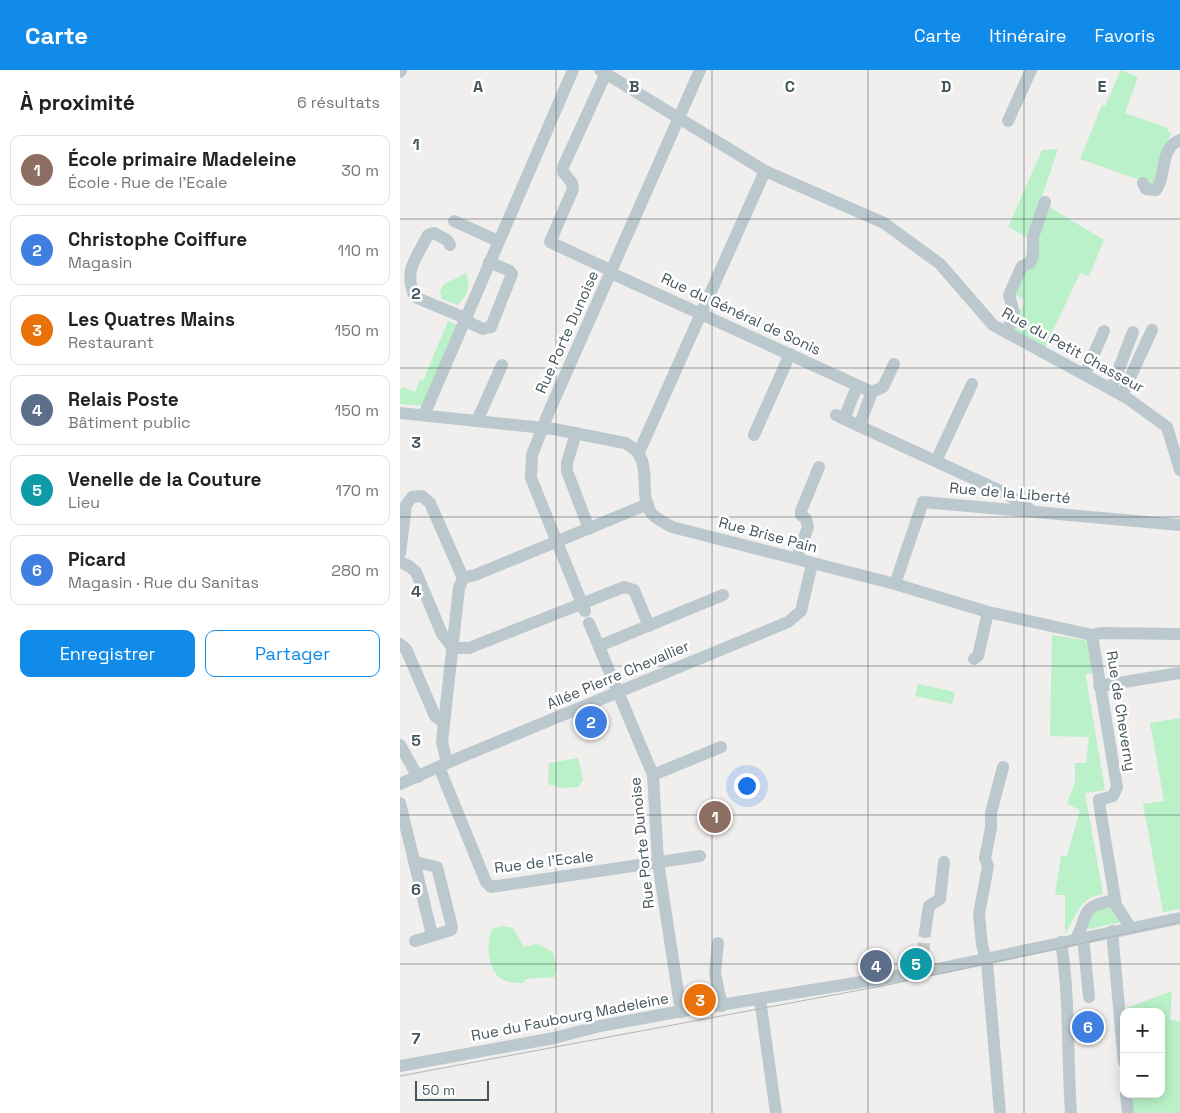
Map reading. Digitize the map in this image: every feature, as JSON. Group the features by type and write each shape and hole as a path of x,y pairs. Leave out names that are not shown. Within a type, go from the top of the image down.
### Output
{"street":[{"path":"424,415 573,70"},
{"name":"Rue Porte Dunoise","path":"583,607 530,472 532,455 542,428 700,70"},
{"path":"1008,122 1031,70"},
{"name":"Rue du Petit Chasseur","path":"603,72 766,171 884,222 940,264 988,320 1006,332 1138,404 1167,428 1175,438 1180,470"},
{"name":"Rue du Général de Sonis","path":"603,72 563,167 563,172 572,183 573,189 550,242 872,392"},
{"path":"1143,183 1150,191 1156,190 1160,185 1161,171 1169,149 1180,140"},
{"path":"639,452 700,313 766,171"},
{"path":"1006,332 1014,312 1008,295 1022,266 1030,263 1033,256 1033,237 1045,202"},
{"path":"454,221 498,241"},
{"path":"450,246 447,240 434,233 428,235 409,275 409,284 415,297 484,328 491,327 512,278 510,271 489,262"},
{"path":"1116,392 1152,330"},
{"path":"1085,374 1104,331"},
{"path":"1116,392 1133,332"},
{"path":"754,435 790,354"},
{"path":"859,426 872,392 883,388 894,364"},
{"path":"477,421 502,365"},
{"path":"936,461 972,384"},
{"path":"857,386 840,417 1006,494 1033,511"},
{"path":"400,413 542,428 626,443 639,452 643,462 648,504 464,578"},
{"path":"576,433 567,463 567,471 589,528"},
{"path":"798,555 808,527 806,519 801,515 801,511 819,467"},
{"path":"400,553 404,513 408,500 416,496 422,496 430,503 464,578 460,588 444,723 442,742 443,765"},
{"name":"Rue de la Liberté","path":"895,584 923,502 1180,525"},
{"name":"Rue Brise Pain","path":"648,504 652,514 672,526 812,564 895,584 988,612 1092,635 1100,633 1180,634"},
{"path":"400,562 416,572 442,634 453,648"},
{"name":"Allée Pierre Chevallier","path":"400,784 796,618 804,602 812,564"},
{"path":"453,648 469,648 583,607 620,587 628,587 634,590 649,626"},
{"path":"599,646 723,595"},
{"path":"974,659 978,656 988,612"},
{"name":"Rue Porte Dunoise","path":"590,623 653,775 658,862 681,1012"},
{"name":"Rue de Cheverny","path":"1092,635 1117,788 1113,796 1099,800 1115,900 1130,928"},
{"path":"400,644 406,649 435,716 444,723"},
{"path":"1099,686 1180,672"},
{"path":"400,745 418,776"},
{"path":"653,775 720,747"},
{"name":"Rue de l'Ecale","path":"443,765 486,882 491,887 700,856"},
{"path":"1000,1113 979,914 988,866 985,858 992,828 991,813 1003,767"},
{"path":"400,803 432,935"},
{"path":"415,862 437,867 452,925 451,930 415,941"},
{"path":"925,932 929,906 940,899 944,862"},
{"path":"1089,997 1079,938 1086,911 1093,905 1115,900"},
{"name":"Rue du Faubourg Madeleine","path":"400,1066 554,1038 600,1026 923,972 1180,918"},
{"path":"1112,931 1123,1053"},
{"path":"1061,942 1070,1028 1067,1044 1071,1113"},
{"path":"718,943 715,974 722,1006"},
{"path":"923,955 923,972"},
{"path":"760,999 776,1113"},
{"path":"1126,1098 1128,1113"}],"green space":[{"path":"1121,70 1138,77 1125,113 1168,128 1168,132 1171,133 1154,185 1080,159 1102,105 1105,106"},
{"path":"1058,149 1028,238 1008,227 1042,150"},
{"path":"1046,205 1104,240 1089,276 1080,273 1045,348 1012,331 1025,300 1011,293"},
{"path":"466,273 468,290 461,302 457,305 442,299 440,292 443,285"},
{"path":"448,321 457,325 422,406 400,404 400,390 404,387 415,392 420,380 423,381"},
{"path":"1052,635 1084,640 1089,643 1092,673 1086,674 1086,677 1105,790 1085,793 1103,894 1095,896 1083,904 1065,934 1065,895 1055,895 1061,856 1067,856 1080,810 1067,804 1075,782 1075,763 1086,763 1089,737 1050,736"},
{"path":"918,684 955,692 952,704 915,696"},
{"path":"1180,718 1180,909 1163,912 1143,804 1164,801 1150,723"},
{"path":"578,758 583,780 578,787 562,788 548,784 549,763"},
{"path":"1112,906 1122,922 1083,930 1091,911"},
{"path":"502,926 513,928 524,947 537,944 553,952 557,969 554,977 526,979 523,983 502,980 492,968 488,948 492,929"},
{"path":"1172,991 1170,1020 1180,1021 1180,1113 1133,1113 1132,1098 1165,1098 1165,1008 1126,1008"}],"tunnel":[{"path":"923,955 925,932"}],"tram line":[{"path":"400,1076 892,984 1180,922"}],"place":[{"name":"Christophe Coiffure","path":"591,722"},
{"name":"École primaire Madeleine","path":"715,817"},
{"name":"Venelle de la Couture","path":"916,964"},
{"name":"Relais Poste","path":"876,966"},
{"name":"Les Quatres Mains","path":"700,1000"},
{"name":"Picard","path":"1088,1027"}]}
